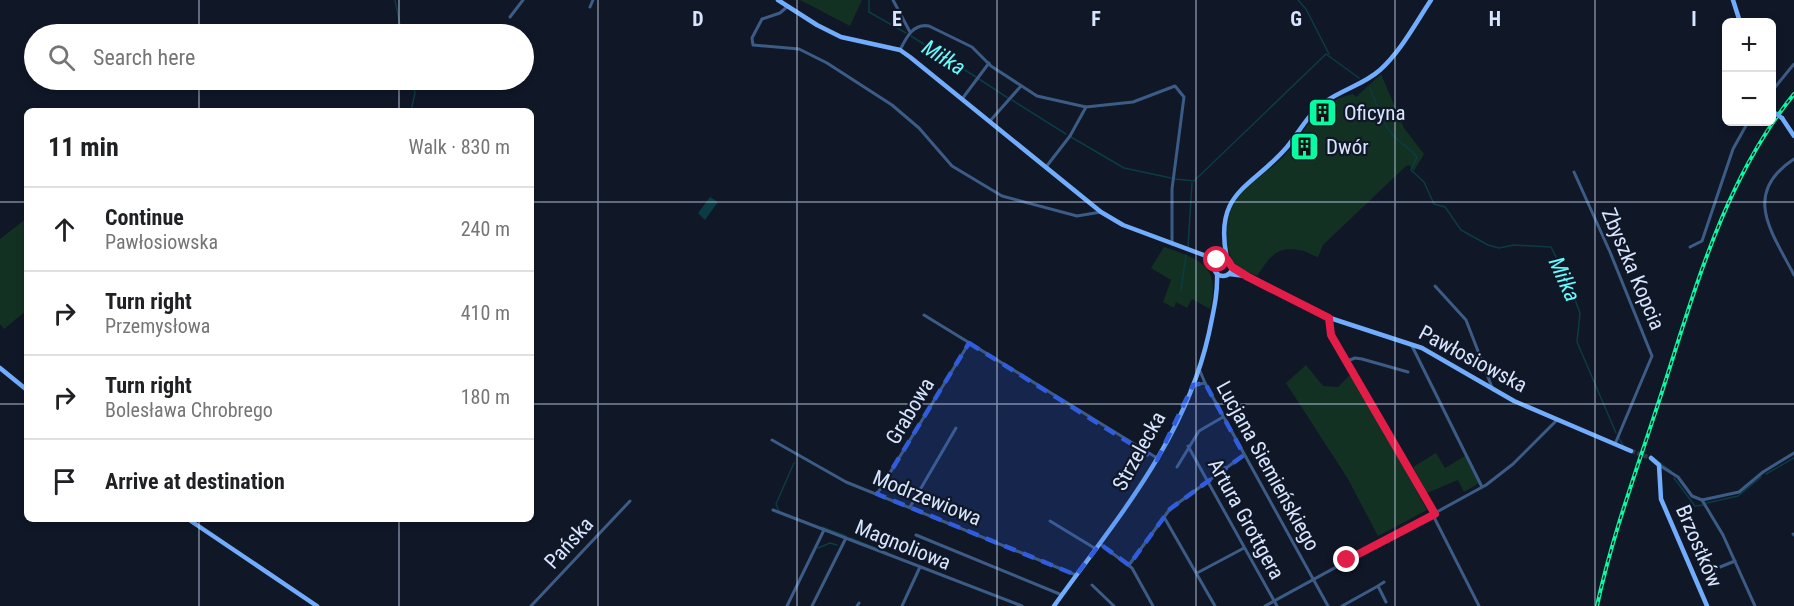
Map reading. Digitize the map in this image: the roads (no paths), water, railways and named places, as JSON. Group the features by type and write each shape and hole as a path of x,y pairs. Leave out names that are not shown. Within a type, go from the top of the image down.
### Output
{"street":[{"path":"510,18 523,0"},
{"path":"590,7 593,0"},
{"path":"778,0 841,37 900,50 1101,212 1123,225 1197,255 1218,260 1227,259"},
{"path":"893,0 910,32"},
{"path":"1214,267 1224,241 1228,210 1240,189 1279,156 1317,108 1330,98 1366,81 1382,68 1396,53 1431,0"},
{"path":"1733,0 1739,18"},
{"path":"788,6 780,13 762,19 752,38 753,45 800,49 827,63 892,105 919,128 952,166 1002,196 1077,216 1101,212"},
{"path":"900,50 910,32 924,25 929,26 972,47 1020,87 1037,96 1086,107 1133,102 1175,86 1182,90 1184,105 1172,189 1172,245"},
{"path":"962,99 989,63"},
{"path":"1776,86 1794,64"},
{"path":"990,121 1020,87"},
{"path":"1046,167 1070,136 1086,107"},
{"path":"1776,114 1782,118 1794,136"},
{"path":"1690,248 1702,241 1733,149 1746,126"},
{"path":"1794,159 1779,169 1769,185 1763,210 1794,275"},
{"name":"Zbyszka Kopcia","path":"1574,172 1610,252 1652,356 1615,446"},
{"path":"1197,255 1214,267 1217,274 1227,275 1232,267 1227,259 1224,241"},
{"name":"Pawłosiowska","path":"1232,267 1329,318 1411,344 1493,390 1615,446 1631,451"},
{"name":"Strzelecka","path":"1054,606 1144,485 1158,459 1200,371 1217,295 1217,274"},
{"name":"Pawłosiowska","path":"1227,275 1248,277"},
{"name":"Strzelecka","path":"1217,295 1227,275"},
{"path":"1435,286 1466,320 1493,384 1493,390"},
{"path":"924,315 1158,459"},
{"path":"1329,318 1331,335 1435,514 1479,606"},
{"name":"Grabowa","path":"877,494 969,343"},
{"path":"1411,344 1482,486"},
{"path":"1347,361 1355,358 1362,359 1408,372"},
{"path":"0,368 24,388"},
{"name":"Lucjana Siemieńskiego","path":"1200,371 1223,417 1328,606"},
{"path":"1193,385 1205,383"},
{"name":"Artura Grottgera","path":"1177,467 1188,446 1203,428 1223,417"},
{"path":"1265,606 1482,486 1513,464 1557,420"},
{"path":"910,507 956,428"},
{"name":"Modrzewiowa","path":"772,440 846,482 1076,575"},
{"name":"Artura Grottgera","path":"1188,446 1277,606"},
{"path":"1651,458 1668,473 1678,477 1692,496 1702,500 1739,492 1763,472 1794,453"},
{"path":"1129,565 1164,517 1244,455"},
{"name":"Brzostków","path":"1659,465 1661,499 1707,606"},
{"path":"1658,478 1668,473"},
{"path":"1702,500 1735,561 1755,606"},
{"name":"Pańska","path":"531,606 630,501"},
{"name":"Magnoliowa","path":"773,510 1022,606"},
{"path":"1164,517 1215,606"},
{"path":"1050,521 1096,549"},
{"path":"192,522 317,606"},
{"path":"787,606 824,530"},
{"path":"916,536 1062,595"},
{"path":"813,606 846,538"},
{"path":"1100,544 1129,565 1153,606"},
{"path":"1197,573 1244,548"},
{"path":"1715,569 1735,561"},
{"path":"902,606 920,567"},
{"path":"1342,606 1384,582"},
{"path":"1092,585 1114,606"},
{"path":"1377,586 1386,602"}],"waterway":[{"name":"Miłka","path":"395,0 400,24"},
{"name":"Miłka","path":"869,0 869,12 906,33"},
{"path":"1298,0 1306,9 1329,54"},
{"name":"Miłka","path":"911,36 976,77"},
{"name":"Miłka","path":"1175,179 1194,181 1326,54 1359,78"},
{"name":"Miłka","path":"979,79 1008,98"},
{"name":"Miłka","path":"1370,88 1387,127 1417,157 1411,170 1424,182 1434,204 1445,207 1461,230 1488,245 1499,248 1514,245 1551,247 1568,281 1580,313 1577,342 1616,433"},
{"name":"Miłka","path":"412,108 414,90"},
{"name":"Miłka","path":"1012,100 1066,134"},
{"name":"Miłka","path":"1071,137 1124,168 1171,178"},
{"path":"1188,247 1192,183"},
{"path":"1181,291 1186,255"},
{"name":"Miłka","path":"1619,438 1623,445"},
{"name":"Miłka","path":"1651,456 1671,471"},
{"name":"Miłka","path":"1766,474 1794,458"},
{"path":"779,511 776,504 794,463"},
{"name":"Miłka","path":"1707,503 1738,496 1761,477"},
{"name":"Miłka","path":"1674,478 1695,506 1703,505"},
{"path":"822,527 846,536"},
{"path":"850,538 888,553"},
{"path":"818,548 830,543 837,545"}],"tunnel":[{"path":"1631,451 1651,458"}],"railway":[{"path":"1597,606 1625,503 1698,280 1713,241 1747,164 1769,128 1794,94"}],"place":[{"name":"Oficyna","path":"1323,113"},
{"name":"Dwór","path":"1305,147"}]}
